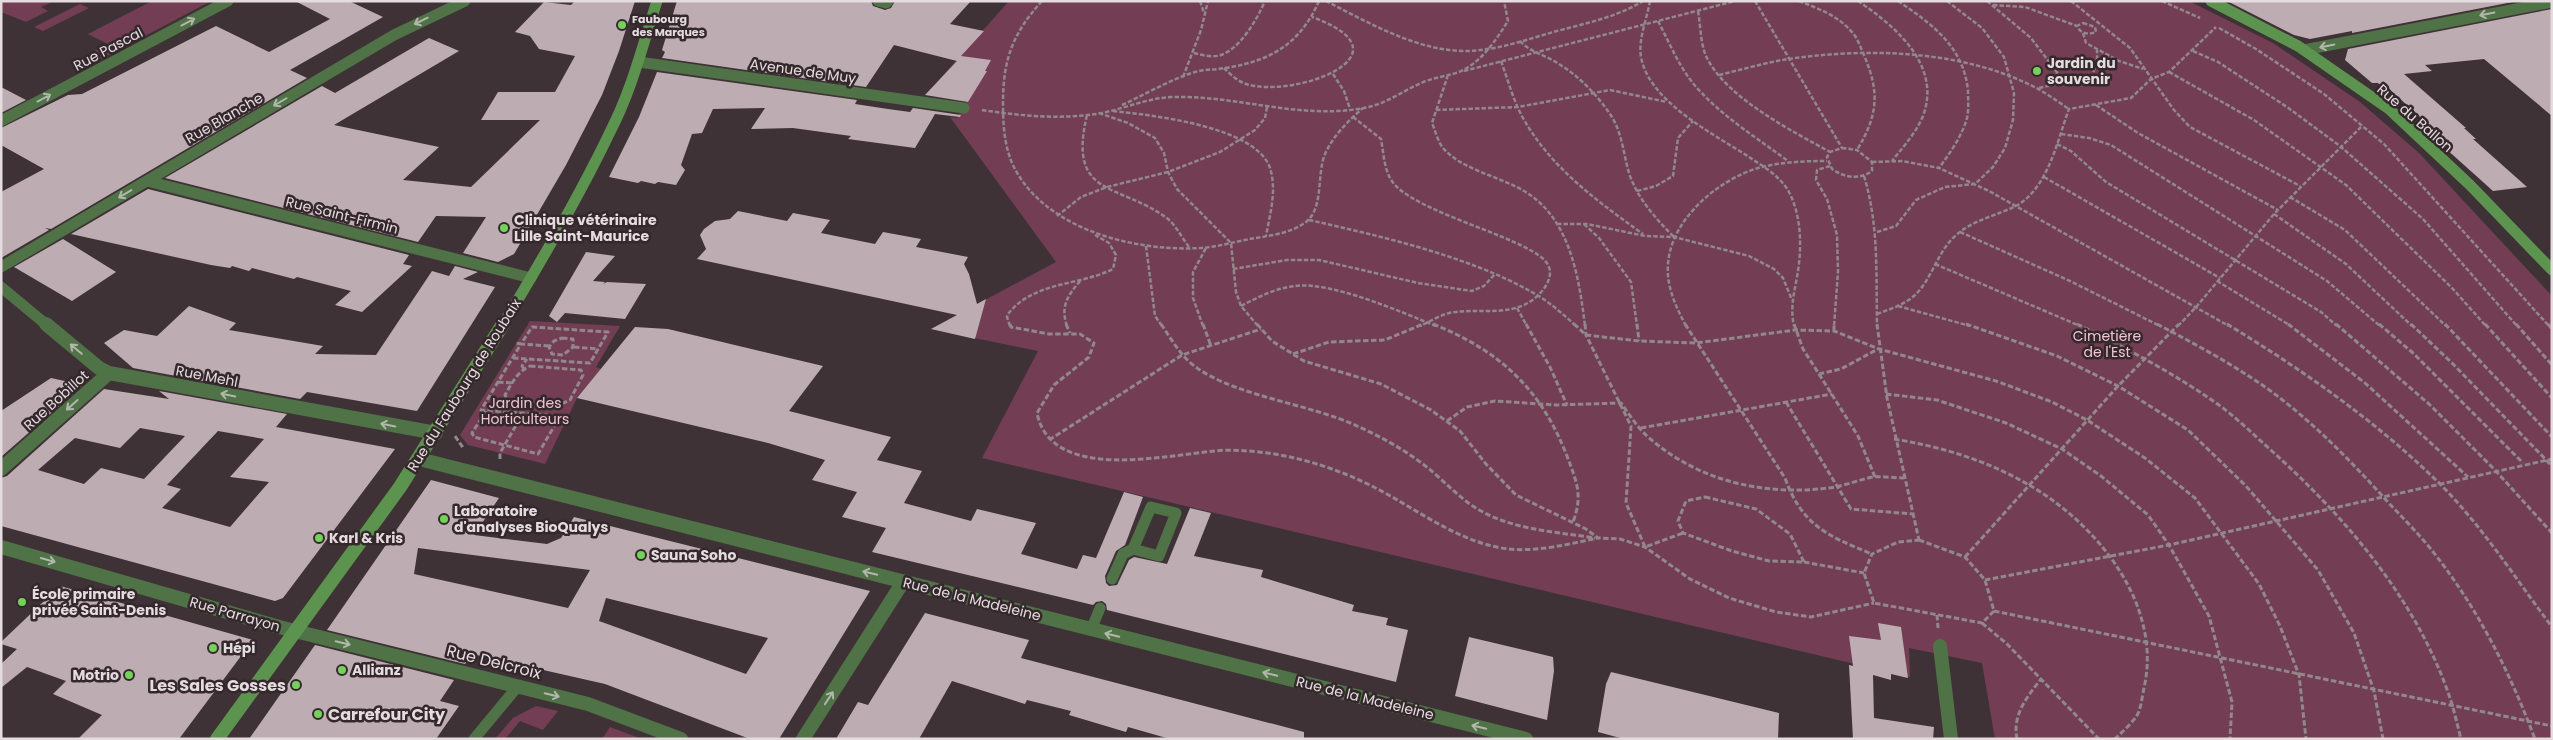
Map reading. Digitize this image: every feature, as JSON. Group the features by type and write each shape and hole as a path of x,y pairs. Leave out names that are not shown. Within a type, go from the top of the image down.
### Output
{"main road":[{"name":"Rue du Faubourg de Roubaix","path":"217,739 419,459 530,278 606,141 639,62 657,1"},
{"name":"Rue du Ballon","path":"2211,1 2304,50 2389,109 2470,185 2552,270"}],"street":[{"name":"Rue Pascal","path":"1,120 228,1"},
{"name":"Rue Blanche","path":"1,267 394,35 465,1"},
{"path":"878,1 886,3 888,1"},
{"path":"2304,50 2552,2"},
{"name":"Avenue de Muy","path":"639,62 964,108"},
{"name":"Rue Saint-Firmin","path":"147,181 530,278"},
{"name":"Rue Mehl","path":"1,288 99,368 109,373 436,433"},
{"name":"Rue Bobillot","path":"1,469 109,373"},
{"name":"Rue de la Madeleine","path":"419,459 1526,739"},
{"name":"Rue Parrayon","path":"1,547 296,631"},
{"path":"803,739 903,582"},
{"name":"Rue Delcroix","path":"296,631 588,704 681,739"},
{"path":"1940,646 1951,739"}],"lane":[{"path":"1112,579 1122,554 1133,549 1159,556 1176,513 1151,508 1133,549"},
{"path":"1091,630 1100,608"},
{"path":"474,739 518,686"}],"path":[{"path":"1042,1 1022,22 1008,48 1001,113 1013,164 1031,194 1057,216 1109,243 1116,254 1113,269 1102,276 1042,289 1022,301 1006,317 1011,327 1049,334 1070,333 1087,337 1094,343 1087,360 1054,385 1037,413 1040,428 1049,440 1066,451 1096,457 1169,457 1212,450 1278,454 1354,478 1383,492 1441,527 1497,547 1528,549 1598,538"},
{"path":"1200,1 1204,14"},
{"path":"1183,77 1194,53 1208,1"},
{"path":"1194,53 1220,56 1229,52 1247,30 1265,1"},
{"path":"1110,111 1196,72 1254,62 1277,53 1298,38 1312,18 1319,1"},
{"path":"1326,1 1360,19 1446,50 1486,50 1595,21 1643,1"},
{"path":"1459,72 1475,63 1508,21 1504,1"},
{"path":"1650,1 1642,38 1641,58 1650,80 1668,102 1693,121 1762,166 1782,182 1796,208 1800,239 1797,276 1792,301"},
{"path":"964,108 1033,118 1087,115 1110,111 1138,102 1171,97 1220,100 1267,107 1318,110 1363,108 1386,101 1427,81 1735,1"},
{"path":"1755,1 1842,148"},
{"path":"1799,1 1821,10 1840,21 1856,36 1874,77 1876,107 1866,136 1857,150"},
{"path":"1858,1 1891,24 1909,42 1918,57 1926,82 1925,110 1912,133 1891,161"},
{"path":"1898,1 1943,34 1964,64 1968,83 1968,116 1956,142 1939,168"},
{"path":"1877,232 1896,226 1916,200 1945,187 1975,184 1993,167 2006,148 2013,120 2014,93 2004,57 1982,28 1947,1"},
{"path":"1987,1 2038,43 2065,83"},
{"path":"2071,1 2130,48 2174,110 2190,127 2245,159 2300,186"},
{"path":"2162,1 2216,26 2256,49 2324,94 2361,127 2384,144 2552,328"},
{"path":"1993,5 2009,2 2025,4 2077,26 2083,33 2086,44 2096,50 2145,69"},
{"path":"1698,11 1708,60 1719,75 1791,131 1830,152 1842,148 1857,150 1872,162 1902,160 1939,168 1975,184 2164,291 2197,306 2290,363 2363,415 2440,484 2468,515 2552,627"},
{"path":"1224,68 1246,84 1275,85 1333,74 1344,67 1351,57 1352,43 1345,32 1312,18"},
{"path":"1658,21 1681,64 1697,88 1715,105 1789,161"},
{"path":"2077,26 2086,24 2095,27 2103,25"},
{"path":"1719,75 1789,59 1862,53 1918,57 1964,64 2010,76 2053,96 2069,109 2131,98 2151,79 2169,72 2193,51 2216,26"},
{"path":"2083,33 2095,33 2097,31 2095,27"},
{"path":"1520,41 1531,53 1551,59 1593,94 1611,116 1622,137 1632,182 1658,220 1674,237"},
{"path":"2038,88 2092,76 2097,61 2096,50"},
{"path":"2193,51 2218,62 2287,107 2340,146 2423,219 2552,365"},
{"path":"1501,61 1518,107 1528,127 1557,166 1590,196 1645,236"},
{"path":"2169,72 2254,120 2346,185 2452,288 2552,398"},
{"path":"1333,74 1344,91 1350,109"},
{"path":"1448,75 1432,122 1442,147 1460,161 1524,191 1542,205 1557,224 1568,245 1580,286 1586,335 1631,426 1626,503 1645,548"},
{"path":"1436,110 1518,107 1617,91 1648,100 1668,102"},
{"path":"2096,105 2162,146 2278,210"},
{"path":"1057,216 1081,197 1107,187 1168,172 1220,152 1255,130 1265,118 1267,107"},
{"path":"1095,235 1146,246 1206,248 1293,229 1309,220 1316,202 1319,171 1331,140 1363,108"},
{"path":"1877,314 1898,306 1915,295 1951,240 1960,232 1986,217 2016,206 2044,177 2069,109"},
{"path":"1110,111 1158,116 1202,125 1240,140 1265,156 1274,186 1266,236"},
{"path":"1099,113 1128,123 1155,138 1164,153 1168,172 1177,189 1231,243 1236,292 1241,306 1272,341 1304,361 1337,373 1381,384 1407,396 1460,431 1486,464 1516,495 1574,522 1598,538"},
{"path":"1087,115 1083,135 1082,159 1088,173 1107,187 1168,220 1189,247"},
{"path":"1293,354 1329,342 1385,340 1453,312 1510,310 1538,296 1548,283 1550,272 1548,264 1532,251 1421,204 1396,186 1387,174 1381,139 1353,117"},
{"path":"1637,191 1648,190 1662,185 1673,176 1678,138 1693,121"},
{"path":"1966,557 2118,386 2197,306 2274,214 2361,127"},
{"path":"2061,134 2089,138 2111,145 2328,281 2413,353 2523,464"},
{"path":"2057,144 2071,151 2106,182 2321,312 2429,404 2495,470 2552,534"},
{"path":"1830,152 1827,161 1830,166 1842,174 1864,176 1872,171 1872,162"},
{"path":"1827,161 1789,161 1762,166 1729,179 1713,192 1682,224 1674,237 1667,265 1670,289 1684,322 1785,478 1788,490 1805,518 1825,536 1872,554"},
{"path":"1830,166 1817,170 1816,180 1827,196 1837,227 1840,261 1835,291 1834,331"},
{"path":"1864,176 1869,189 1877,232 1879,349 1894,439 1919,540"},
{"path":"2044,177 2219,280 2296,329 2365,383 2468,477"},
{"path":"2290,197 2345,230 2450,330 2552,436"},
{"path":"2274,214 2346,264 2453,364 2552,466"},
{"path":"1309,220 1387,238 1495,274 1538,296 1556,308 1586,335 1639,341 1696,343 1795,330 1834,331 1879,349 1996,381 2052,402 2087,420 2145,458 2195,498 2259,584 2280,626 2299,675 2306,739"},
{"path":"1557,224 1583,223 1645,236 1674,237 1756,259 1773,268 1783,279 1792,301 1795,330 1804,351 1858,436 1875,477"},
{"path":"1583,223 1599,238 1631,282 1639,341"},
{"path":"1960,232 2173,332 2250,377 2312,424 2383,496 2430,548 2470,604 2504,665 2535,739"},
{"path":"1146,246 1155,316 1182,355 1197,368 1221,381 1356,424 1397,447 1434,473 1454,493 1480,511 1508,522 1598,538 1620,539 1645,548 1690,579 1729,598 1776,612 1811,617 1874,603 1982,623 2041,679 2098,739"},
{"path":"1206,248 1193,272 1193,298 1210,346"},
{"path":"1233,269 1288,260 1319,260 1418,283 1472,291 1484,286 1495,274"},
{"path":"1935,264 1991,286 2144,358 2215,402 2292,468 2363,546 2397,592 2433,655 2455,707 2461,739"},
{"path":"1070,333 1062,317 1063,306 1070,293 1082,279"},
{"path":"1241,306 1262,295 1285,287 1304,284 1341,292 1428,322 1467,338 1498,359 1542,404 1580,490 1579,505 1574,522"},
{"path":"1898,306 1986,330 2057,356 2118,386 2188,430 2246,486 2318,570 2354,633 2374,690 2383,739"},
{"path":"1517,308 1550,367 1567,405"},
{"path":"486,411 472,433 474,438 538,454 560,416 481,410 532,327 608,332 590,363 513,358"},
{"path":"1049,440 1182,355 1261,329"},
{"path":"567,338 572,330"},
{"path":"567,338 575,342 574,347 568,353 555,355 550,352 550,346 557,339 567,338"},
{"path":"511,343 550,346"},
{"path":"574,347 598,349"},
{"path":"1819,374 1841,369 1879,349"},
{"path":"524,369 522,366 527,359"},
{"path":"549,368 554,360"},
{"path":"577,370 582,362"},
{"path":"530,366 581,370 583,375 570,400 559,405 508,402 505,395 520,371 524,369 530,366"},
{"path":"498,382 512,384"},
{"path":"1640,428 1832,394"},
{"path":"1886,394 1937,400 2006,423 2062,449 2101,476 2148,515 2169,545 2210,616 2223,659 2232,702 2230,739"},
{"path":"1446,421 1467,407 1495,401 1567,405 1621,403"},
{"path":"1786,402 1851,509 1912,514"},
{"path":"491,458 500,460 500,453 529,403"},
{"path":"1621,403 1640,428 1665,451 1691,469 1725,482 1758,489 1788,490 1838,487 1875,477 1904,478"},
{"path":"459,429 455,436 465,451"},
{"path":"1894,439 1940,447 1988,463 2030,485 2060,505 2094,534 2127,584 2142,620 2147,641 2148,670 2137,716 2115,739"},
{"path":"1985,580 2169,545 2495,470 2552,459"},
{"path":"1682,533 1678,521 1686,501 1705,496 1728,501 1756,509 1790,534 1804,562"},
{"path":"1645,548 1682,533 1732,551 1768,560 1804,562 1864,573"},
{"path":"1874,603 1864,573 1872,554 1898,542 1919,540 1966,557 1985,580 1994,611"},
{"path":"1994,611 2147,641 2299,675 2552,726"},
{"path":"1982,623 1994,611"},
{"path":"1937,615 1940,646"},
{"path":"2017,739 2014,729 2025,698 2041,679"}],"green space":[{"path":"1,1 54,1 41,7 48,11 26,22 1,12"},
{"path":"152,1 211,1 88,66 78,60 108,44 88,34"},
{"name":"Cimetière de l'Est","path":"1009,1 2189,1 2273,43 2360,102 2419,153 2552,296 2552,739 1995,739 1982,663 1909,648 1910,677 982,458 1038,351 931,329 1056,262 950,117 957,118 970,97 930,90"},
{"path":"80,4 89,8 43,31 34,27"},
{"name":"Jardin des Horticulteurs","path":"530,321 620,326 596,367 601,369 577,398 545,464 468,445 460,435"},
{"path":"536,706 558,711 543,730 520,721 505,739 495,739 513,718"},
{"path":"610,727 642,739 602,739"}],"building":[{"path":"295,1 349,1 383,17 290,70 307,78 51,229 45,228 49,230 1,258 1,192 44,169 1,145 1,128 68,95 82,94 216,26 269,52 330,19"},
{"path":"575,1 635,1 602,95 566,165 514,254 498,262 463,253 486,217 436,216 418,242 165,178 322,86 335,93 429,38 459,51 334,125 439,147 403,180 471,187 540,120 481,120 498,92 555,92 575,56 539,49 530,36 515,32 544,2 571,5"},
{"path":"677,1 871,1 873,6 885,10 891,8 895,1 971,1 950,24 984,31 961,56 991,60 985,71 987,71 968,102 925,95 957,61 894,45 866,87 662,58 665,52 662,50"},
{"path":"2227,1 2518,1 2352,33 2352,31 2310,39 2294,35"},
{"path":"2552,9 2552,116 2484,59 2425,65 2432,71 2404,74 2466,128 2464,128 2476,139 2473,139 2527,187 2493,191 2444,147 2449,146 2444,142 2447,141 2388,88 2384,88 2378,83 2372,83 2345,60 2348,49"},
{"path":"657,72 857,100 855,104 888,109 910,112 913,108 961,115 960,117 935,114 915,148 848,139 851,136 793,128 751,129 765,108 713,109 702,133 692,134 681,165 685,170 676,185 641,181 638,183 609,177 639,117"},
{"path":"1,87 26,100 1,113"},
{"path":"148,189 409,255 403,264 412,266 362,312 335,305 351,291 297,277 294,279 252,268 249,271 232,266 230,268 211,265 71,234"},
{"path":"738,211 787,221 793,213 830,220 821,233 875,244 883,232 921,239 916,247 968,257 964,264 969,274 977,304 986,299 975,339 931,329 957,315 697,259 706,249 700,235 704,229 715,221 730,219"},
{"path":"63,239 116,272 72,301 14,267"},
{"path":"586,252 615,256 593,281 605,282 603,284 607,282 646,284 625,319 565,313 557,322 549,316"},
{"path":"455,266 478,272 463,279 495,287 417,411 307,392 300,399 133,368 104,343 124,330 157,336 189,306 236,323 229,330 323,346 315,354 376,355 432,271 449,276"},
{"path":"635,327 668,329 823,366 789,411 891,437 877,460 922,471 904,503 971,521 977,509 1036,523 1021,554 1077,569 1083,555 1096,558 1124,492 1143,497 1125,545 1116,551 1105,576 1106,583 1109,586 1117,585 1129,560 1134,557 1167,564 1190,508 1211,513 1194,556 1263,570 1261,577 1354,605 1352,611 1388,618 1386,625 1408,630 1396,682 1107,610 1106,604 1102,601 1096,602 1093,605 872,552 886,528 842,517 857,492 812,480 825,460 768,443 577,398"},
{"path":"51,378 83,385 1,457 1,411"},
{"path":"104,389 169,399 159,391 287,414 276,427 395,449 283,598 275,601 1,526 1,478 7,476","holes":["140,428 185,436 144,479 101,468 84,484 38,470 75,438 120,448","218,431 264,439 230,477 269,482 230,527 162,508 181,489 167,485"]},
{"path":"431,480 499,498 474,535 547,544 561,538 574,517 870,591 779,739 750,739 605,684 472,654 465,664 327,630","holes":["418,548 590,570 568,608 414,574","606,598 768,638 746,674 599,621"]},
{"path":"60,586 253,640 179,739 78,739 102,715 53,694 66,681 27,667 1,688 1,664 17,649 1,644 1,642"},
{"path":"925,613 1029,640 1021,658 1304,732 1304,739 1170,739 1128,727 1126,732 1069,715 1071,711 1027,700 1025,704 952,681 919,739 836,739 858,702 868,705"},
{"path":"1878,623 1901,627 1908,678 1891,674 1891,680 1873,675 1874,718 1934,727 1933,739 1853,739 1849,665 1853,666 1849,636 1881,640"},
{"path":"1469,637 1553,657 1554,671 1547,720 1455,696"},
{"path":"315,645 454,680 440,701 459,706 436,739 249,739"},
{"path":"1611,672 1779,713 1778,739 1624,739 1598,732 1606,684"}],"place":[{"name":"Faubourg des Marques","path":"622,25"},
{"name":"Jardin du souvenir","path":"2037,71"},
{"name":"Clinique vétérinaire Lille Saint-Maurice","path":"504,228"},
{"name":"Laboratoire d'analyses BioQualys","path":"444,519"},
{"name":"Karl & Kris","path":"319,538"},
{"name":"Sauna Soho","path":"641,555"},
{"name":"École primaire privée Saint-Denis","path":"22,602"},
{"name":"Hépi","path":"213,648"},
{"name":"Allianz","path":"342,670"},
{"name":"Motrio","path":"129,675"},
{"name":"Les Sales Gosses","path":"296,685"},
{"name":"Carrefour City","path":"318,714"}]}
